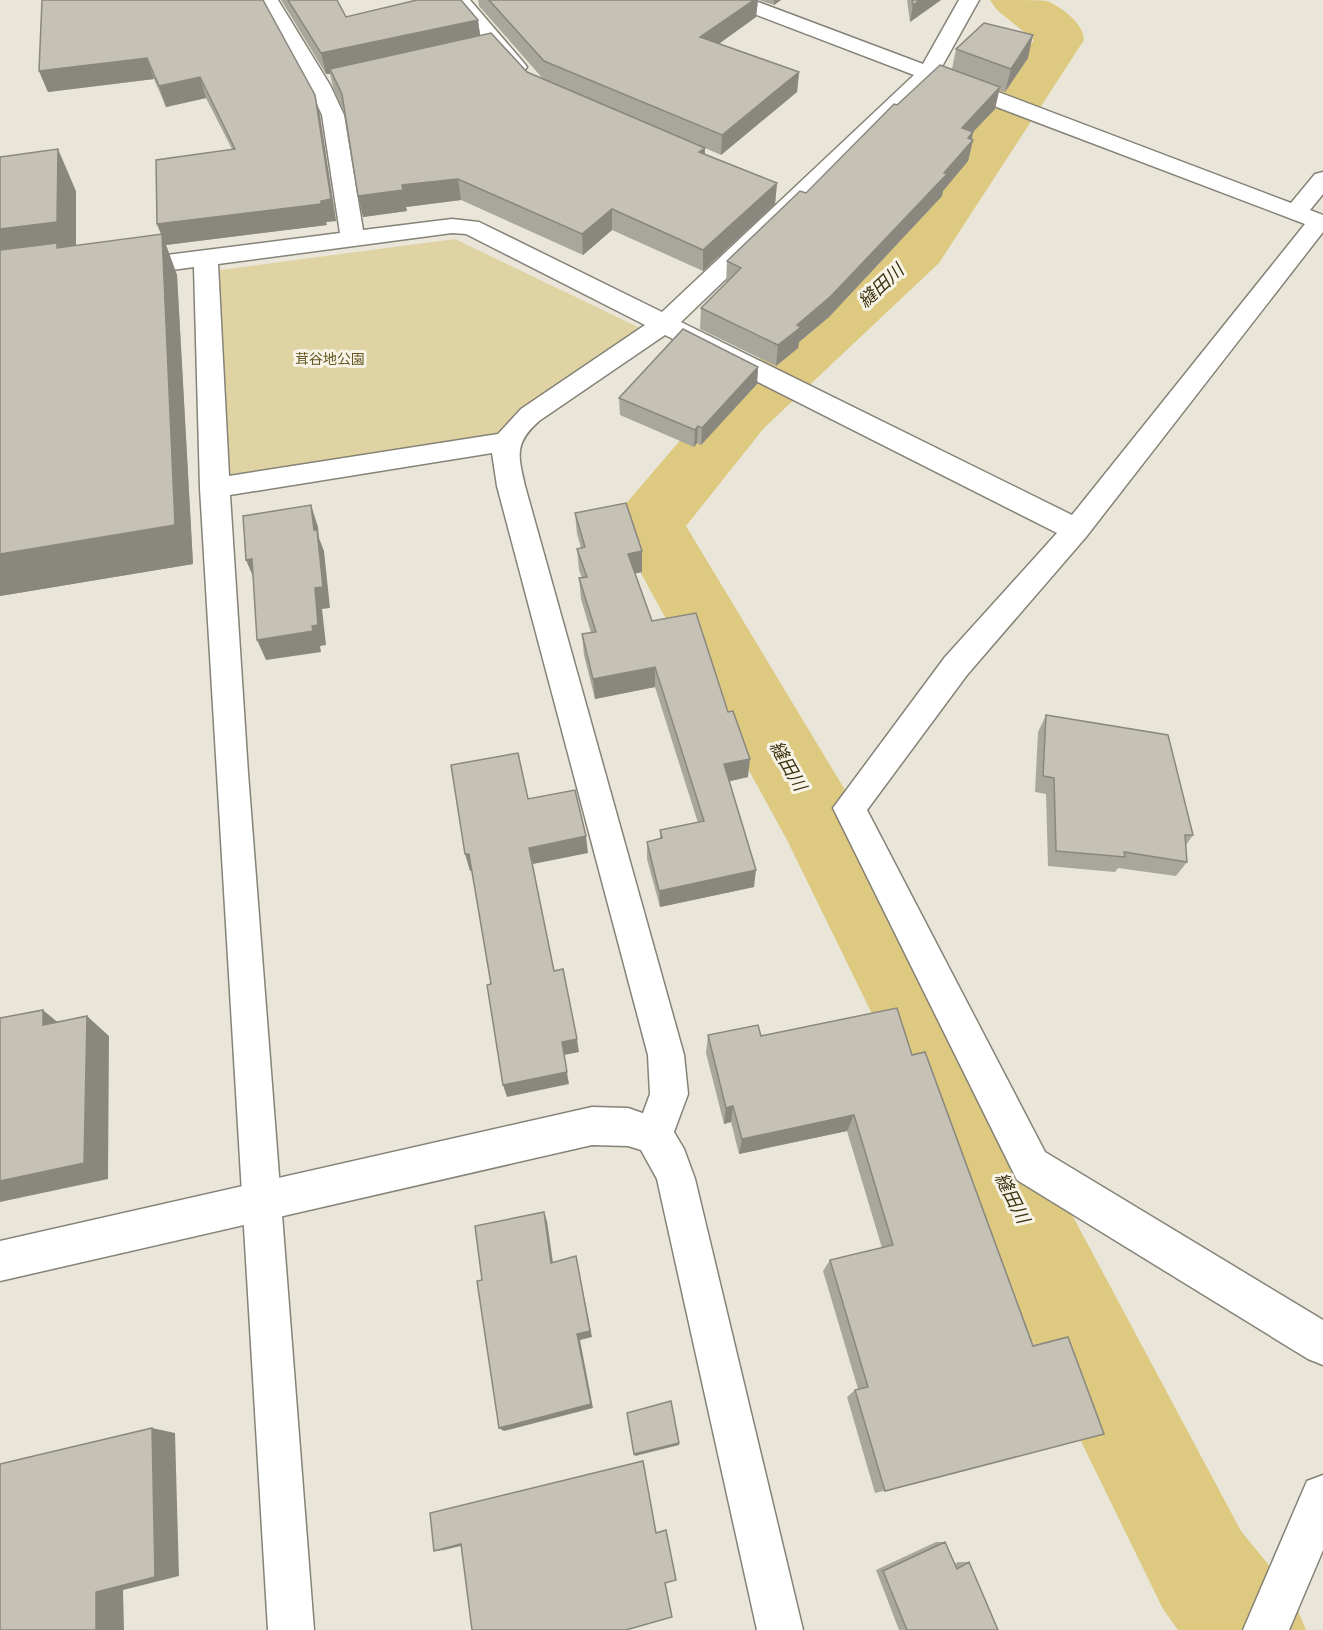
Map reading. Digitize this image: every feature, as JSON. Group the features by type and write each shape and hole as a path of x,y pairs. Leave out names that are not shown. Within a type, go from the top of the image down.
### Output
{"street":[{"path":"268,0 319,85 333,115 353,238"},
{"path":"459,0 532,84"},
{"path":"735,0 1313,219"},
{"path":"654,1135 669,1094 666,1056 511,486 505,442 510,432 530,416 664,322 797,198 928,73 969,0"},
{"path":"476,50 498,45"},
{"path":"319,85 341,80"},
{"path":"1323,179 1313,219 1076,530 957,666 849,808 1032,1166 1323,1344"},
{"path":"775,188 797,198"},
{"path":"105,271 452,226 471,227 1076,530"},
{"path":"206,257 214,488 291,1630"},
{"path":"214,488 505,442"},
{"path":"0,1261 592,1126 628,1127 654,1135 670,1163 675,1179 780,1630"},
{"path":"1266,1630 1323,1497"}],"green space":[{"name":"茸谷地公園","path":"455,239 640,328 501,438 226,478 219,270"}],"building":[{"path":"42,0 263,0 315,95 331,199 321,201 321,204 157,224 156,160 235,149 200,77 159,86 147,58 39,71"},
{"path":"288,0 337,0 346,17 417,0 461,0 478,20 321,53"},
{"path":"489,0 754,0 700,37 799,72 722,135 544,61"},
{"path":"984,23 1033,35 1011,69 956,49"},
{"path":"491,33 527,72 705,148 699,152 777,183 703,250 612,209 582,234 458,179 402,185 403,190 358,196 342,94 330,69"},
{"path":"940,65 1000,87 962,128 973,132 968,138 973,140 944,173 947,174 831,296 797,325 801,327 778,345 701,308 741,268 727,261 800,191 806,193 894,104 897,105"},
{"path":"58,149 57,222 0,229 0,157"},
{"path":"162,234 175,525 0,554 0,250 57,243 57,248"},
{"path":"683,329 758,367 702,428 698,426 695,430 619,398"},
{"path":"626,503 642,551 628,554 652,621 696,613 728,712 733,711 750,759 724,764 756,870 659,891 647,842 662,838 660,830 704,821 655,667 593,679 582,634 596,632 579,578 587,577 577,549 585,547 575,513"},
{"path":"311,505 314,530 317,530 323,587 315,588 318,625 312,626 313,631 257,640 252,559 246,560 243,516"},
{"path":"1046,715 1168,735 1193,835 1185,835 1187,862 1124,852 1125,857 1056,851 1054,778 1043,776"},
{"path":"518,753 528,799 575,790 586,836 529,848 554,971 563,969 577,1039 562,1042 567,1072 503,1085 487,985 491,984 469,854 465,854 451,765"},
{"path":"897,1008 912,1055 925,1052 1033,1346 1068,1337 1104,1434 885,1491 855,1390 868,1387 830,1260 893,1245 854,1115 742,1139 733,1106 726,1108 708,1035 758,1025 761,1036"},
{"path":"43,1010 43,1025 87,1016 84,1163 0,1181 0,1018"},
{"path":"544,1212 551,1263 576,1256 590,1331 577,1334 591,1404 499,1428 477,1281 482,1280 475,1226"},
{"path":"671,1401 679,1443 634,1454 627,1413"},
{"path":"152,1428 155,1577 96,1592 96,1630 0,1630 0,1464"},
{"path":"643,1461 656,1533 666,1530 676,1580 665,1583 672,1617 626,1630 472,1630 461,1544 434,1551 430,1513"},
{"path":"945,1542 957,1569 969,1562 998,1630 907,1630 883,1571"}],"waterway":[{"name":"縫田川","path":"1014,0 1059,32 1059,40 992,136 918,250 741,412 649,524 816,815 1202,1570 1249,1630"}]}
